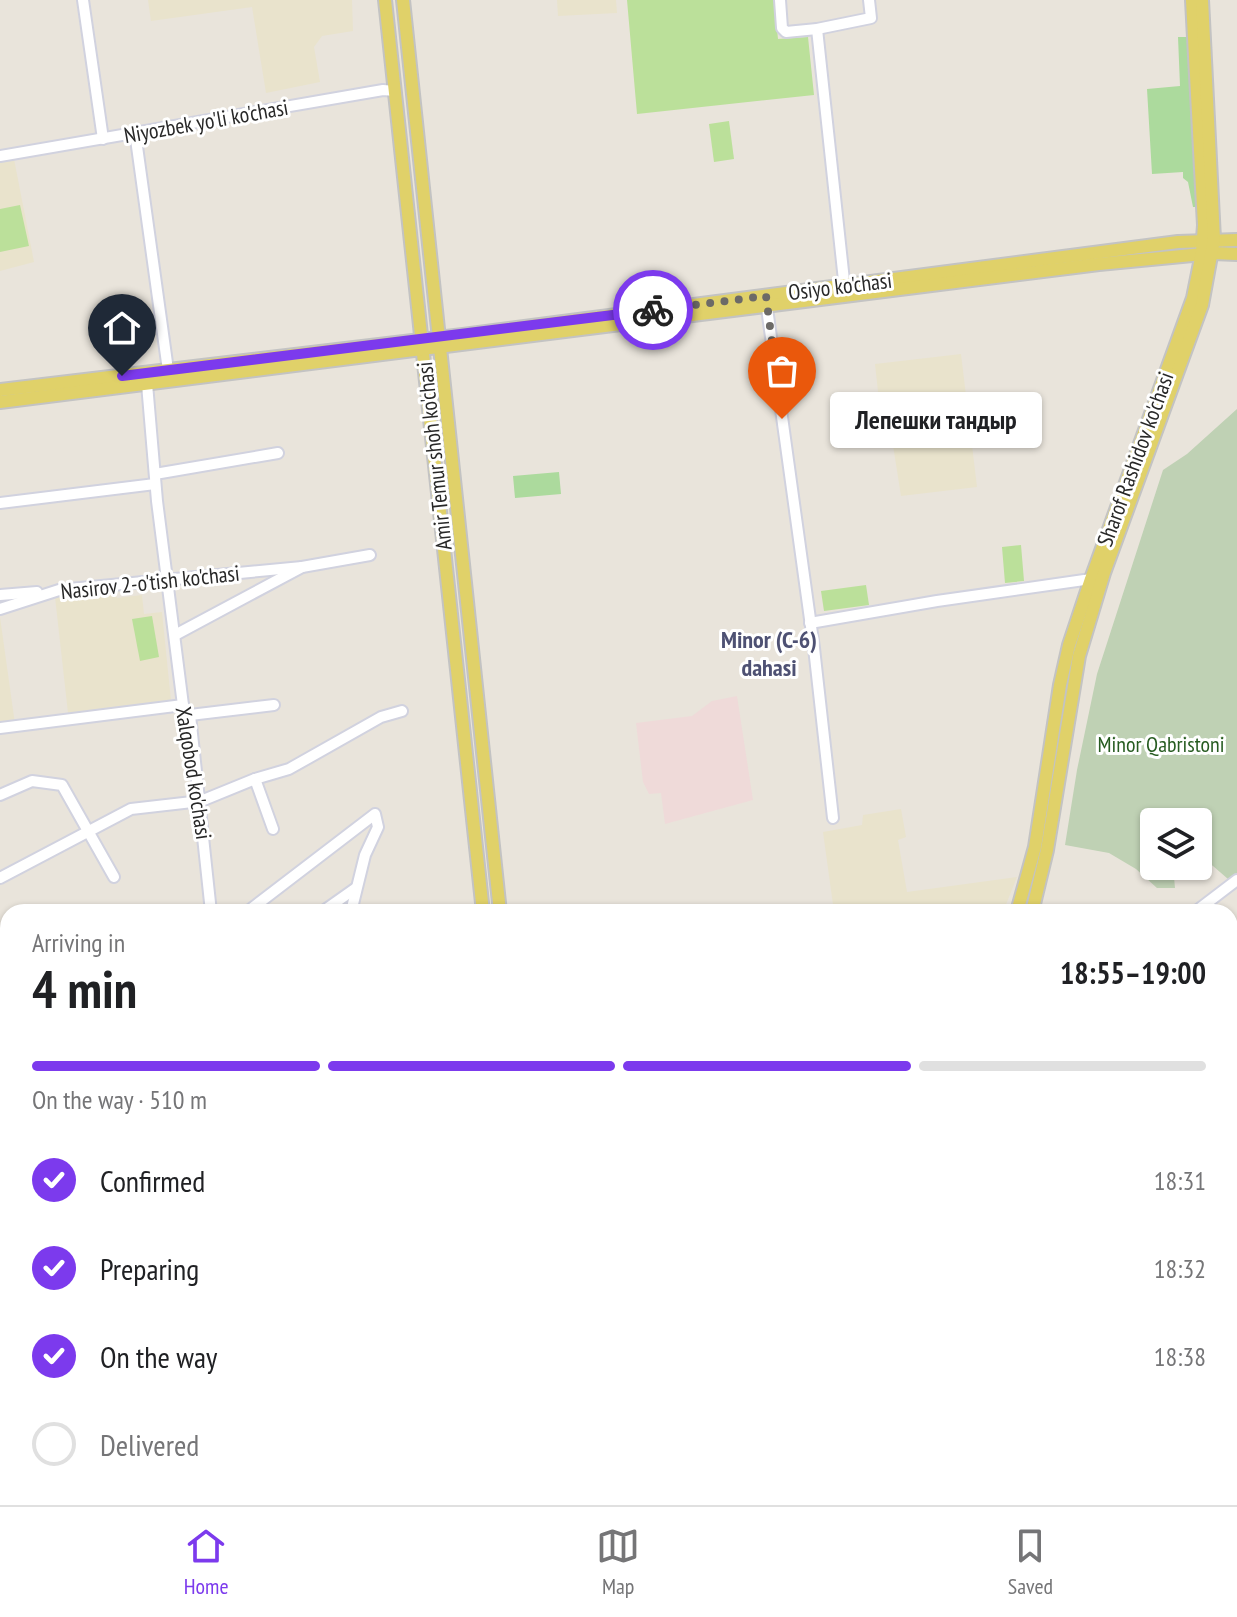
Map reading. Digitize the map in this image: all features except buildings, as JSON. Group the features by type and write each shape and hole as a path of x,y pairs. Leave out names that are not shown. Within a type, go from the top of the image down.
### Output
{"main road":[{"name":"Amir Temur shoh ko'chasi","path":"385,0 482,904"},
{"name":"Amir Temur shoh ko'chasi","path":"403,0 499,904"},
{"name":"Sharof Rashidov ko'chasi","path":"1192,0 1209,239"},
{"name":"Sharof Rashidov ko'chasi","path":"1034,904 1047,850 1079,656 1104,573 1204,299 1209,239 1202,0"},
{"name":"Niyozbek yo'li ko'chasi","path":"395,91 413,91"},
{"name":"Osiyo ko'chasi","path":"0,402 846,291 1209,239 1237,240"},
{"name":"Sharof Rashidov ko'chasi","path":"1019,904 1035,847 1062,674 1091,579 1208,253"},
{"name":"Osiyo ko'chasi","path":"846,291 1208,253 1237,254"},
{"name":"Osiyo ko'chasi","path":"0,390 423,345"},
{"path":"438,500 447,494 455,496"},
{"path":"469,791 486,789"}],"street":[{"path":"83,0 103,139"},
{"path":"780,0 784,31 817,29 871,18 869,0"},
{"path":"817,29 846,291"},
{"name":"Niyozbek yo'li ko'chasi","path":"0,156 383,90 395,91"},
{"path":"135,132 168,370"},
{"path":"766,301 818,678 833,818"},
{"name":"Xalqobod ko'chasi","path":"147,384 167,580 183,705 190,715 210,904"},
{"path":"0,503 155,479 278,453"},
{"path":"175,635 302,567 370,555"},
{"name":"Nasirov 2-o'tish ko'chasi","path":"0,609 59,590 302,567"},
{"path":"810,623 1091,579"},
{"path":"0,595 59,590"},
{"path":"0,728 183,705"},
{"path":"190,715 274,705"},
{"path":"0,878 131,809 201,801 289,769 381,717 402,711"},
{"path":"255,779 273,829"},
{"path":"0,795 32,781 60,784 114,877"},
{"path":"257,904 372,814 377,816 378,827 365,855 353,904"},
{"path":"1206,904 1237,880"},
{"path":"333,904 356,888"}],"shaded area":[{"path":"148,0 352,0 353,31 322,36 314,47 320,82 266,93 252,7 151,21"},
{"path":"557,0 616,0 617,13 558,16"},
{"path":"14,159 34,262 0,271 0,162"},
{"path":"961,354 977,487 901,496 892,439 883,437 875,364"},
{"path":"116,590 117,598 142,595 144,614 162,612 171,701 68,713 55,597"},
{"path":"0,617 15,724 0,725"},
{"path":"737,696 753,800 665,824 661,793 649,794 643,782 636,723 692,716 712,701"},
{"path":"901,809 906,837 898,840 907,892 1017,877 1006,904 833,904 823,832 862,825 863,815"}],"green space":[{"path":"627,0 774,0 778,39 808,37 814,95 637,114"},
{"path":"1178,37 1187,37 1197,207 1193,207 1183,172 1152,174 1147,89 1180,86"},
{"path":"729,121 734,159 714,162 709,124"},
{"path":"20,205 29,246 0,252 0,209"},
{"name":"Minor Qabristoni","path":"1237,409 1237,873 1228,879 1212,865 1212,808 1140,808 1140,873 1109,853 1065,845 1097,674 1163,470 1187,454"},
{"path":"559,472 561,494 515,498 513,476"},
{"path":"1021,545 1024,581 1005,583 1002,547"},
{"path":"866,585 869,605 824,611 821,591"},
{"path":"152,616 159,657 140,661 132,619"},
{"name":"Minor Qabristoni","path":"1148,880 1174,880 1175,888 1157,888"}],"way so far":[{"path":"653,310 766,296 782,419"}],"place":[{"name":"Лепешки тандыр","path":"782,419"}],"district":[{"name":"Minor (C-6) dahasi","path":"769,653"}],"route":[{"path":"122,376 653,310"}]}
